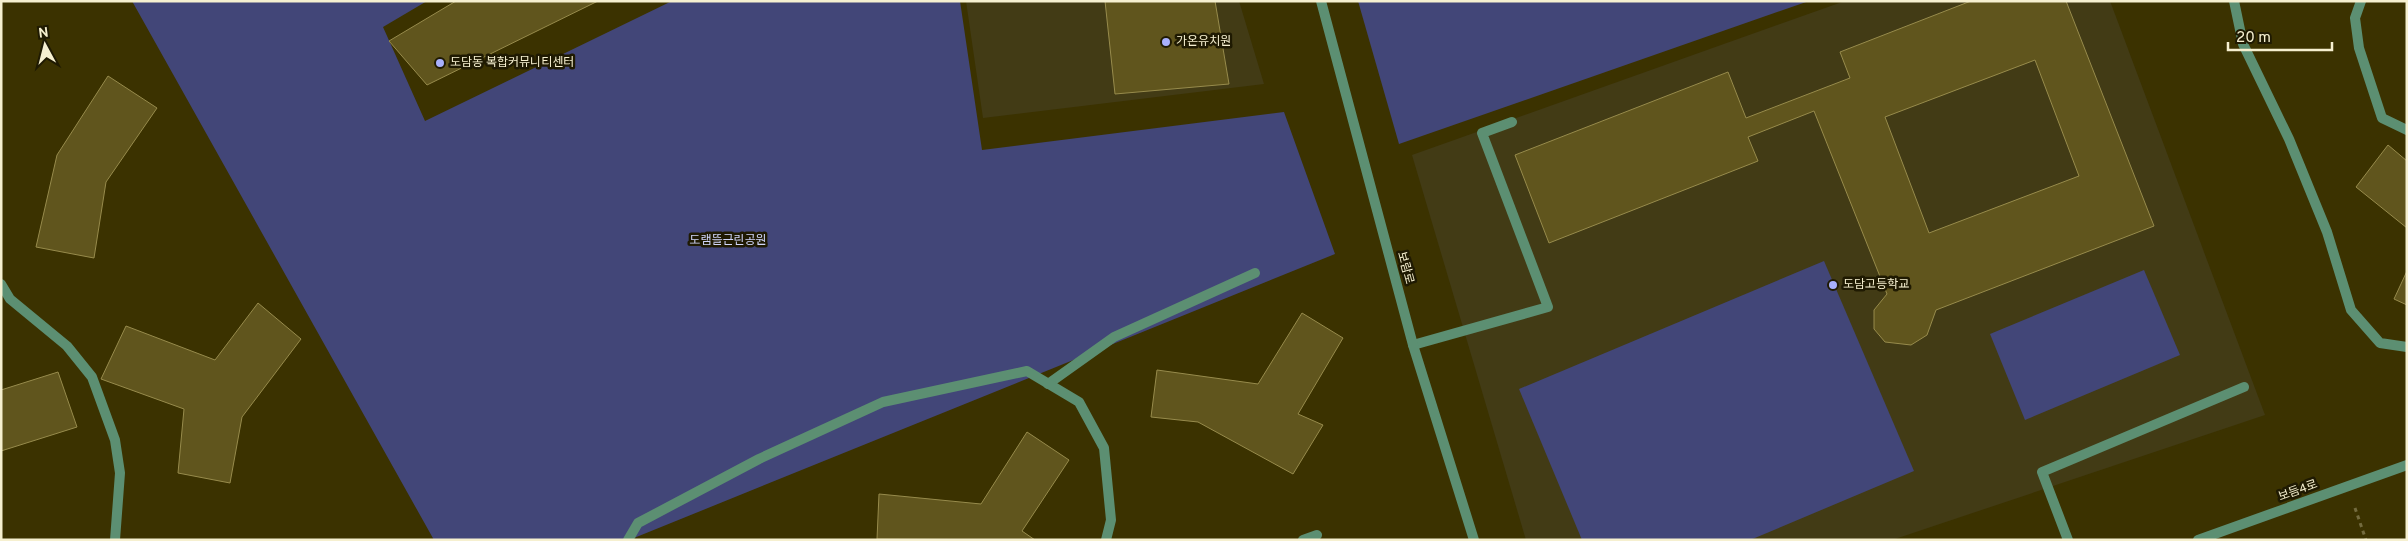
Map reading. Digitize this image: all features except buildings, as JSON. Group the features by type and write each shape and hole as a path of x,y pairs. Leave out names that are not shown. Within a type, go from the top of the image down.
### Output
{"street":[{"name":"보람로","path":"1322,1 1413,345 1474,540"},
{"path":"2234,1 2244,44 2289,140 2327,232 2351,310 2380,343 2407,347"},
{"path":"2361,1 2355,18 2359,48 2382,118 2407,130"},
{"path":"1413,345 1548,307 1482,133 1512,122"},
{"path":"1048,384 1114,337 1255,273"},
{"path":"1,284 10,298 66,346 92,377 115,440 120,473 116,540"},
{"path":"628,540 638,524 759,459 883,402 1026,371 1079,402 1104,448 1111,520 1106,540"},
{"path":"2068,540 2042,472 2244,388"},
{"name":"보듬4로","path":"2198,540 2407,465"},
{"path":"1303,540 1317,535"}],"path":[{"path":"2347,486 2366,540"}],"shaded area":[{"path":"966,1 1105,1 1229,84 1215,1 1239,1 1264,84 983,118"},
{"name":"도담고등학교","path":"1845,1 2110,1 2265,415 1892,540 1526,540 1412,155"}],"green space":[{"name":"도램뜰근린공원","path":"132,1 427,1 383,27 425,121 672,1 960,1 982,150 1284,112 1335,254 629,540 434,540"},
{"path":"1358,1 1809,1 1399,144"},
{"path":"1824,261 1914,471 1750,540 1582,540 1519,389"},
{"path":"2144,270 2180,355 2025,420 1990,334"}],"place":[{"name":"가온유치원","path":"1166,42"},
{"name":"도담동 복합커뮤니티센터","path":"440,63"},
{"name":"도담고등학교","path":"1833,285"}]}
